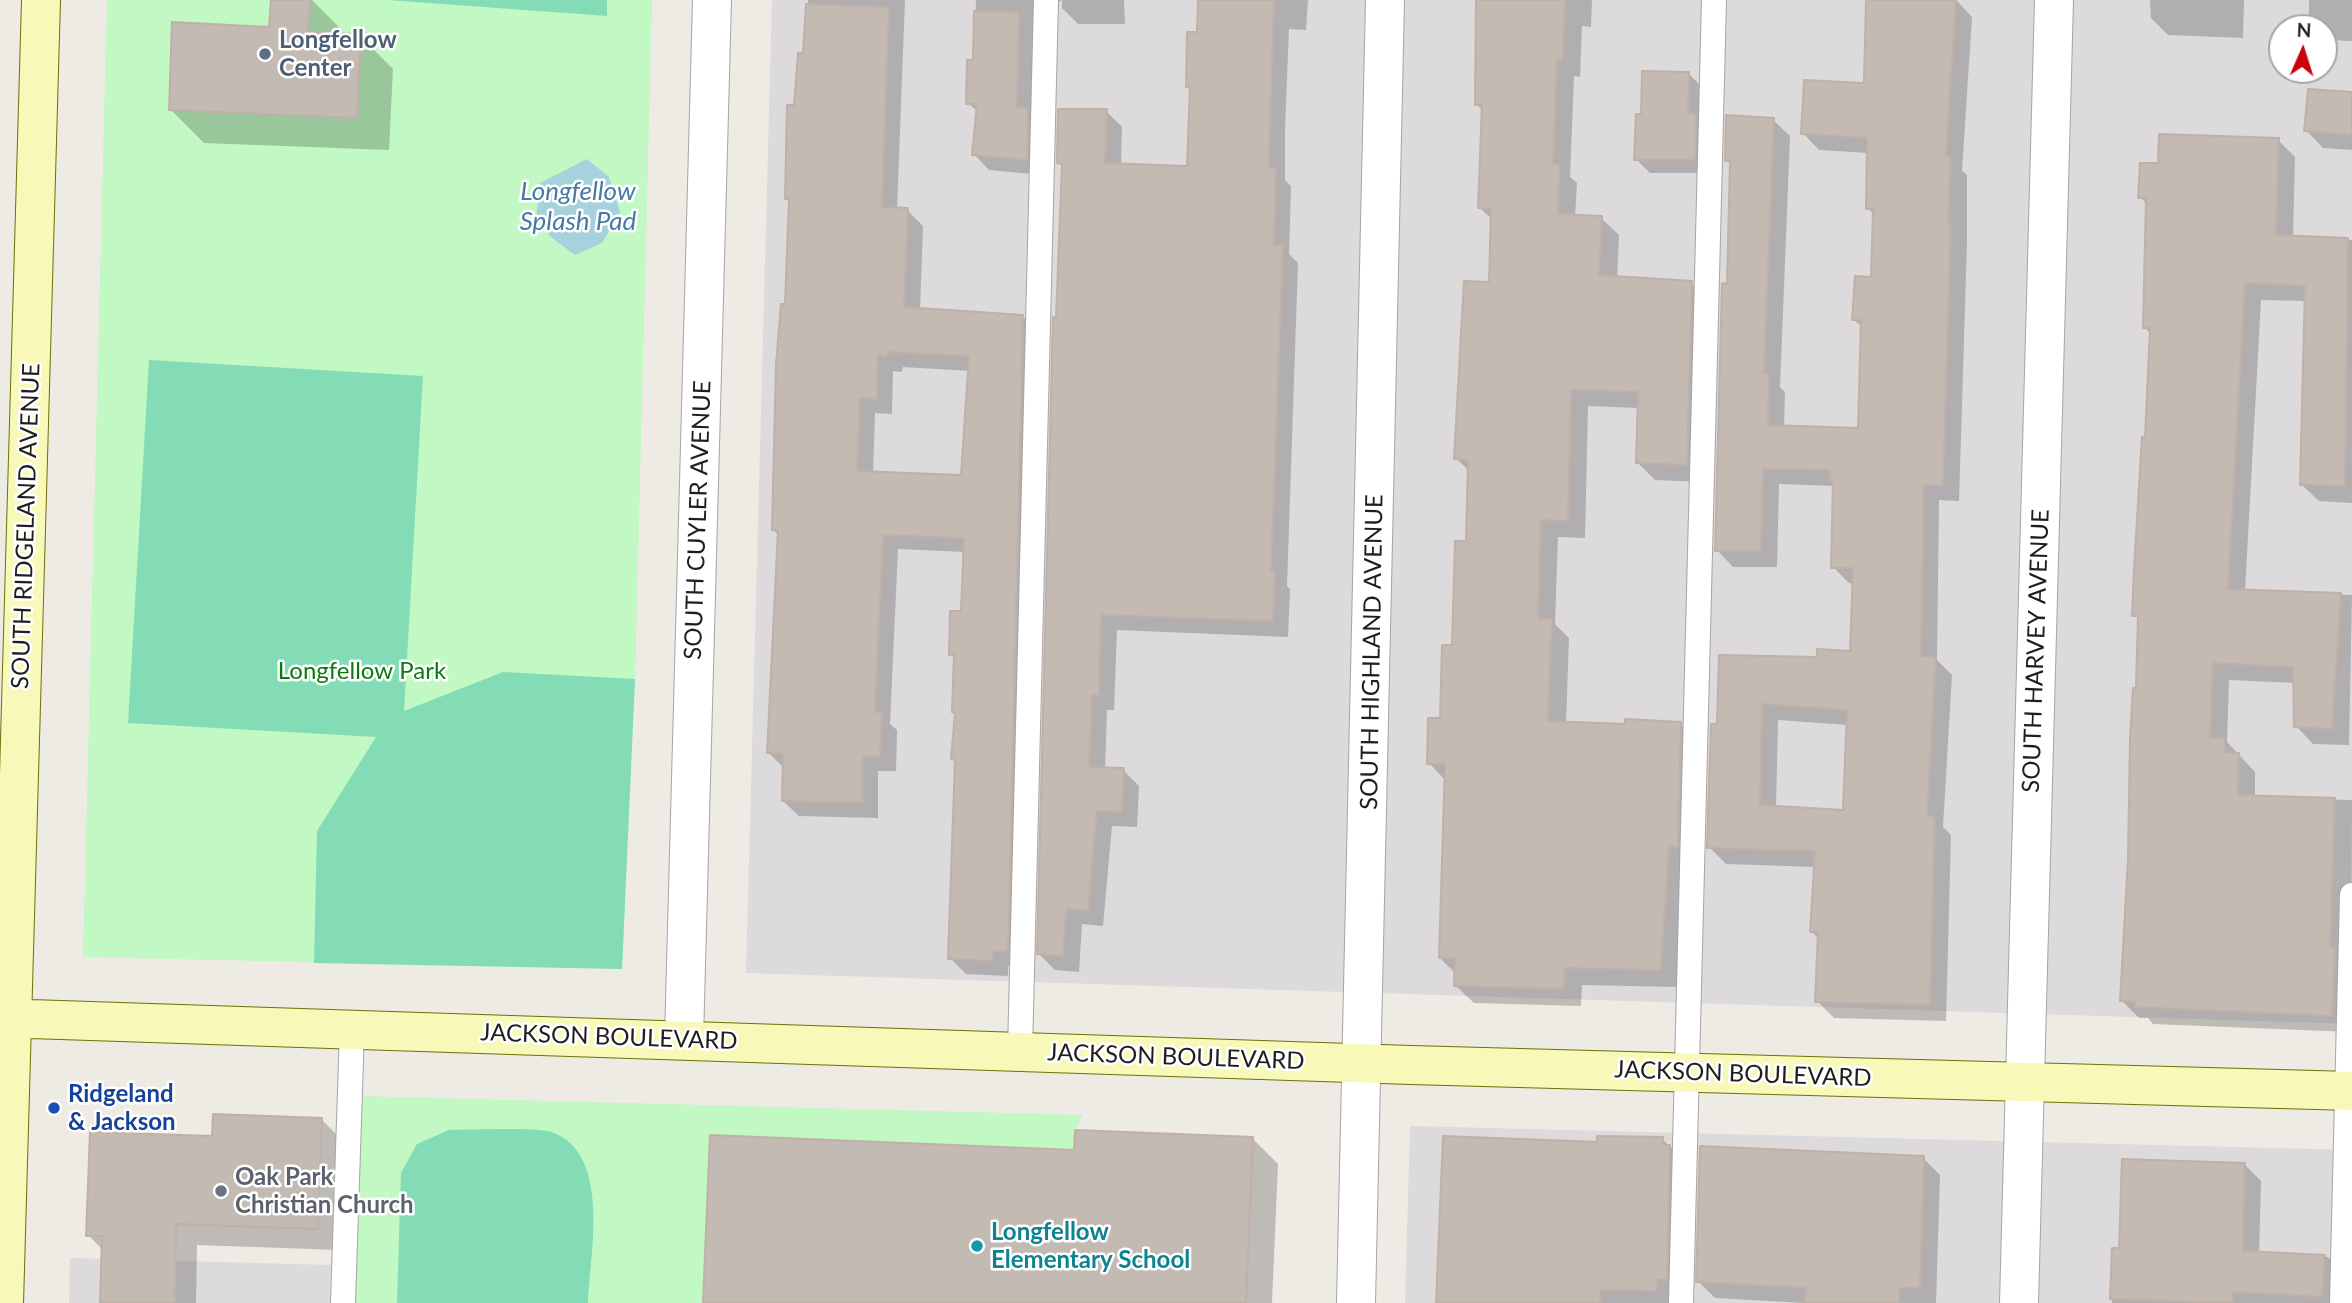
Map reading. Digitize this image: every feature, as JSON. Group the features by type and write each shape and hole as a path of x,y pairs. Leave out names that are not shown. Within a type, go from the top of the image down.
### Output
{"street":[{"name":"SOUTH RIDGELAND AVENUE","path":"4,1303 6,1018 41,0"},
{"name":"SOUTH CUYLER AVENUE","path":"684,1039 712,0"},
{"name":"SOUTH HIGHLAND AVENUE","path":"1356,1303 1385,0"},
{"name":"SOUTH HARVEY AVENUE","path":"2019,1303 2054,0"},
{"name":"JACKSON BOULEVARD","path":"6,1018 1363,1063 2349,1091"}],"lane":[{"path":"1020,1051 1046,0"},
{"path":"1681,1303 1714,0"},
{"path":"2342,1303 2352,895"},
{"path":"343,1303 352,1029"}],"shaded area":[{"path":"772,0 2352,0 2352,1024 746,973"},
{"path":"1410,1126 2352,1150 2352,1303 1405,1303"},
{"path":"70,1258 331,1265 330,1303 69,1303"}],"green space":[{"name":"Longfellow Park","path":"107,0 652,0 635,679 622,969 83,957"},
{"path":"388,0 607,0 607,16"},
{"path":"149,360 423,376 404,711 503,672 635,679 622,969 314,963 317,831 376,737 128,723"},
{"path":"358,1096 1083,1115 1075,1130 1072,1203 1029,1148 710,1135 703,1303 355,1303"},
{"path":"449,1130 543,1130 570,1143 583,1160 590,1182 593,1207 588,1303 397,1303 401,1173 417,1144"}],"water":[{"name":"Longfellow Splash Pad","path":"587,159 609,177 620,212 602,243 575,255 552,238 536,219 540,183"}],"building":[{"name":"Longfellow Center","path":"271,0 310,0 308,32 361,34 357,118 169,110 172,22 269,27"},
{"path":"1198,0 1274,0 1269,168 1276,168 1274,245 1283,245 1271,571 1275,571 1273,621 1101,615 1099,695 1092,695 1089,767 1124,768 1122,812 1097,811 1088,911 1066,909 1063,956 1037,954 1053,317 1056,318 1062,164 1057,163 1058,109 1107,109 1105,163 1187,166 1190,87 1186,87 1187,32 1197,32"},
{"path":"1476,0 1565,0 1563,60 1557,60 1553,164 1560,164 1558,214 1602,216 1599,275 1692,281 1687,465 1636,463 1638,392 1571,390 1568,521 1541,520 1538,619 1552,619 1548,721 1625,724 1625,719 1681,722 1678,847 1669,846 1661,970 1565,968 1564,989 1454,986 1455,959 1439,958 1445,764 1427,764 1428,718 1440,718 1442,645 1452,645 1455,541 1466,541 1468,460 1454,459 1464,281 1489,282 1491,209 1478,208 1482,105 1475,105"},
{"path":"1866,0 1956,0 1946,156 1951,157 1948,225 1951,225 1943,485 1924,485 1921,656 1936,657 1927,816 1935,816 1930,1005 1815,1002 1818,932 1810,932 1815,851 1707,848 1711,724 1717,724 1719,655 1817,657 1817,649 1850,651 1853,568 1831,568 1833,482 1829,482 1830,470 1763,469 1761,551 1715,551 1722,283 1727,284 1730,161 1725,161 1726,115 1774,118 1764,373 1769,373 1768,425 1858,428 1861,320 1852,320 1855,276 1871,277 1873,209 1866,209 1867,138 1801,134 1804,80 1864,83","holes":["1762,704 1847,710 1843,810 1760,805"]},
{"path":"806,4 889,7 882,207 908,208 904,307 1023,315 1008,952 993,951 993,961 948,959 955,760 951,759 955,713 952,712 954,655 949,655 950,611 961,611 964,538 883,535 875,712 882,712 880,757 863,756 863,803 782,801 783,754 767,753 778,531 772,530 776,364 781,304 785,304 789,199 785,199 787,105 794,105 798,53 803,53","holes":["888,352 969,356 961,475 857,471 860,398 877,399 878,356 887,357"]},
{"path":"974,11 1019,12 1017,108 1028,108 1027,160 972,155 977,104 966,104 967,60 973,60"},
{"path":"1642,71 1689,72 1688,113 1696,114 1695,160 1634,160 1636,114 1641,114"},
{"path":"2308,89 2352,92 2352,135 2304,131"},
{"path":"2159,134 2279,138 2276,235 2348,238 2345,486 2300,485 2305,286 2245,283 2228,589 2341,593 2332,729 2294,727 2293,667 2213,663 2210,738 2225,738 2225,752 2239,753 2238,795 2335,798 2330,948 2335,948 2332,1016 2134,1007 2135,1002 2120,1001 2128,859 2130,738 2133,688 2136,688 2138,616 2132,616 2134,569 2142,437 2145,437 2150,328 2143,328 2146,198 2138,198 2140,163 2158,163"},
{"path":"213,1114 322,1118 318,1229 176,1224 175,1303 100,1303 102,1236 86,1236 90,1132 212,1136"},
{"name":"Longfellow Elementary School","path":"1075,1130 1253,1137 1246,1303 703,1303 710,1135 1074,1150"},
{"path":"1443,1136 1597,1142 1597,1136 1663,1137 1663,1145 1670,1145 1667,1280 1657,1280 1657,1291 1601,1290 1600,1303 1436,1303"},
{"path":"1700,1146 1924,1156 1920,1288 1900,1288 1899,1303 1805,1303 1806,1288 1696,1282"},
{"path":"2122,1159 2245,1163 2243,1251 2325,1255 2322,1297 2233,1292 2233,1303 2110,1299 2112,1248 2119,1248"}],"place":[{"name":"Longfellow Center","path":"265,54"},
{"name":"Ridgeland & Jackson","path":"54,1108"},
{"name":"Oak Park Christian Church","path":"221,1191"},
{"name":"Longfellow Elementary School","path":"977,1246"}]}
